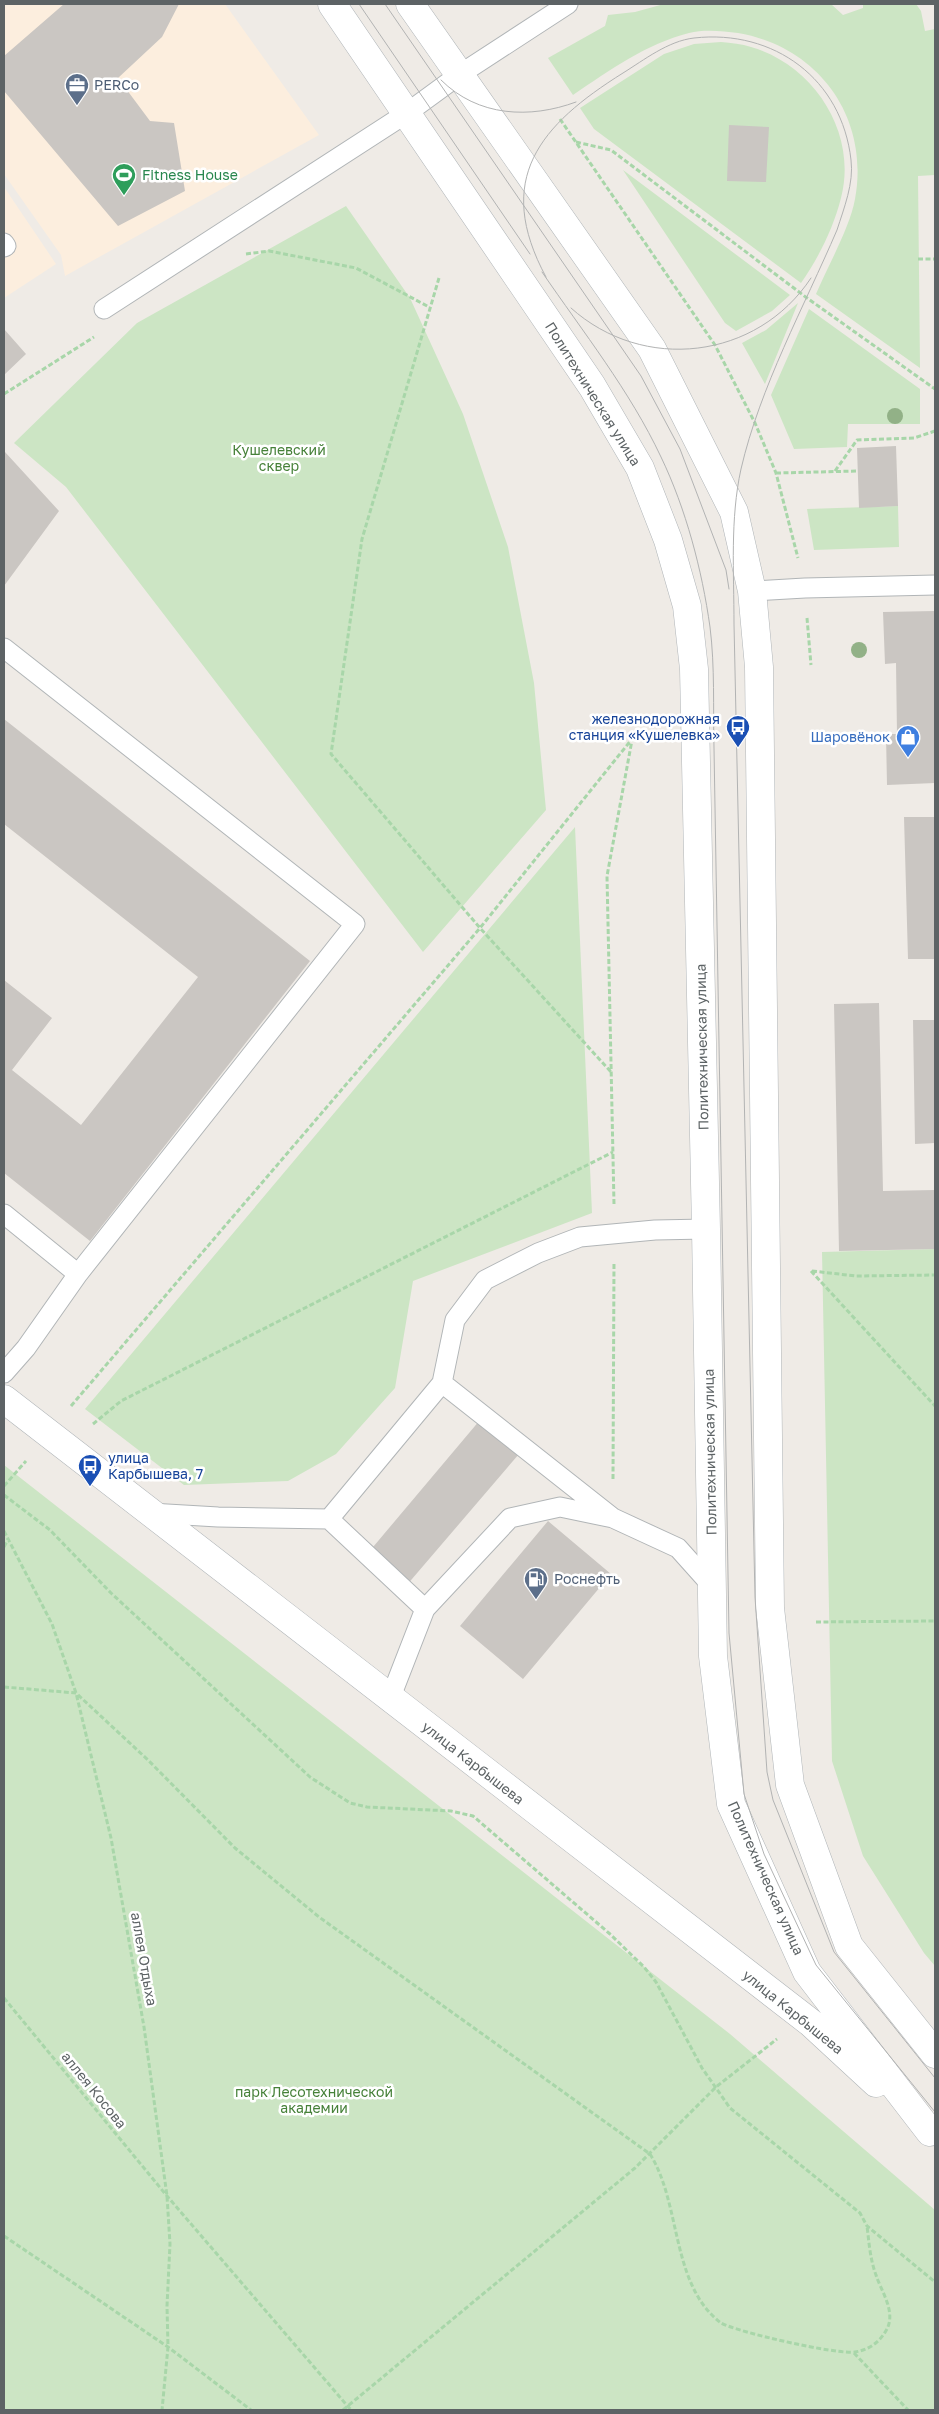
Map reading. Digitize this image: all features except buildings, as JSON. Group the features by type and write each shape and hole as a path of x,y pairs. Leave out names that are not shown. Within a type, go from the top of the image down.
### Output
{"main road":[{"name":"Политехническая улица","path":"332,4 592,386 640,468 668,540 687,606 694,669 713,1656 731,1804 807,1972 933,2134"},
{"path":"410,4 652,349 734,512 752,591 759,667 770,1608 790,1785 850,1946 935,2054"},
{"name":"улица Карбышева","path":"4,1399 811,2023 933,2134"}],"lane":[{"path":"104,309 407,113 459,74 568,4"},
{"path":"4,242 6,246 4,247"},
{"path":"752,591 935,585"},
{"path":"4,648 355,924 78,1274 26,1348 4,1373"},
{"path":"4,1214 78,1274"},
{"path":"329,1519 442,1383 455,1320 486,1280 538,1253 580,1237 614,1233 706,1229"},
{"path":"442,1383 613,1518"},
{"path":"390,1699 425,1609 510,1518 560,1507 613,1518 678,1548 712,1586"},
{"path":"149,1512 218,1517 329,1519 425,1609"}],"path":[{"path":"560,119 715,346 754,423 776,473 805,588 811,665"},
{"path":"576,142 611,150 807,298 935,389"},
{"path":"242,255 269,251 356,268 429,307"},
{"path":"918,259 935,259"},
{"path":"439,278 362,539 331,754 480,928 610,1072"},
{"path":"4,394 95,336"},
{"path":"835,471 857,440 914,438 935,431"},
{"path":"776,473 857,471"},
{"path":"66,1413 480,928 632,739 607,876 614,1233 613,1518"},
{"path":"87,1430 121,1401 613,1152"},
{"path":"935,1275 856,1276 812,1271 935,1406"},
{"path":"4,1486 28,1459"},
{"path":"4,1495 50,1530 134,1616 310,1777 350,1803 367,1807 451,1811 473,1816 610,1934 644,1967 656,1982 702,2068 730,2108 860,2214 867,2226 876,2275 889,2304 888,2327 877,2343 869,2348 853,2352 804,2346 722,2323 710,2313 692,2282 668,2203 661,2170 650,2154 319,1917 235,1848 148,1760 76,1693 4,1687"},
{"name":"аллея Отдыха","path":"4,1531 52,1624 76,1693 112,1838 144,2027 167,2196 170,2244 167,2306 168,2347 162,2410"},
{"path":"4,1547 8,1539"},
{"path":"816,1622 935,1621"},
{"name":"аллея Косова","path":"4,1998 167,2196 351,2410"},
{"path":"343,2410 650,2154 716,2087 779,2038"},
{"path":"867,2226 935,2282"},
{"path":"4,2236 168,2347 250,2410"},
{"path":"853,2352 908,2410"}],"shaded area":[{"path":"4,4 225,4 319,135 65,276 61,255 4,174"},
{"path":"4,187 56,264 4,298"}],"green space":[{"path":"664,4 831,4 843,15 863,8 863,4 916,4 921,11 925,31 935,29 935,175 918,176 920,368 816,294 848,222 855,199 858,169 854,141 846,115 832,91 815,70 793,53 767,41 738,33 701,31 673,38 643,51 573,95 548,58 605,26 608,15 635,12"},
{"path":"721,42 751,47 774,56 794,69 812,86 826,105 837,126 843,150 845,174 841,198 825,242 801,283 594,129 580,108 664,54 694,44"},
{"path":"623,170 790,295 772,311 736,331 725,323"},
{"name":"Кушелевский сквер","path":"346,206 410,298 463,414 508,547 534,683 546,810 423,952 66,487 14,443 137,323"},
{"path":"798,303 765,384 742,343 766,330"},
{"path":"809,309 920,389 920,424 848,424 847,447 794,449 771,395"},
{"path":"898,506 899,547 814,550 807,509"},
{"path":"575,827 592,1213 413,1281 395,1388 336,1454 288,1481 184,1485 85,1409"},
{"path":"935,1249 935,1966 924,1953 863,1856 832,1761 822,1252"},
{"name":"парк Лесотехнической академии","path":"4,1465 730,2034 935,2210 935,2410 4,2410"}],"tram line":[{"path":"359,4 530,254"},
{"path":"385,4 641,376 680,449 726,570 729,589"},
{"path":"546,277 531,242 524,211 525,183 534,158 548,135 568,113 623,73 657,52 675,43 694,38 723,37 751,42 776,51 799,65 818,83 834,106 845,131 851,160 852,169 848,195 837,230 759,408 741,469 735,507 733,565 734,624 755,1597 767,1772 773,1800 834,1952 935,2078"},
{"path":"441,80 471,101 488,108 505,111 541,111 576,102"},
{"path":"542,272 621,385 661,457 678,497 692,540 710,627 714,688 729,1633 744,1794 764,1854 816,1965 935,2112"},
{"path":"571,308 600,329 631,342 664,349 698,348 730,341 761,326 788,305 811,278"}],"place":[{"name":"PERCo","path":"77,106"},
{"name":"Fitness House","path":"124,196"},
{"name":"железнодорожная станция «Кушелевка»","path":"738,748"},
{"name":"Шаровёнок","path":"908,758"},
{"name":"улица Карбышева, 7","path":"90,1487"},
{"name":"Роснефть","path":"536,1600"}]}
